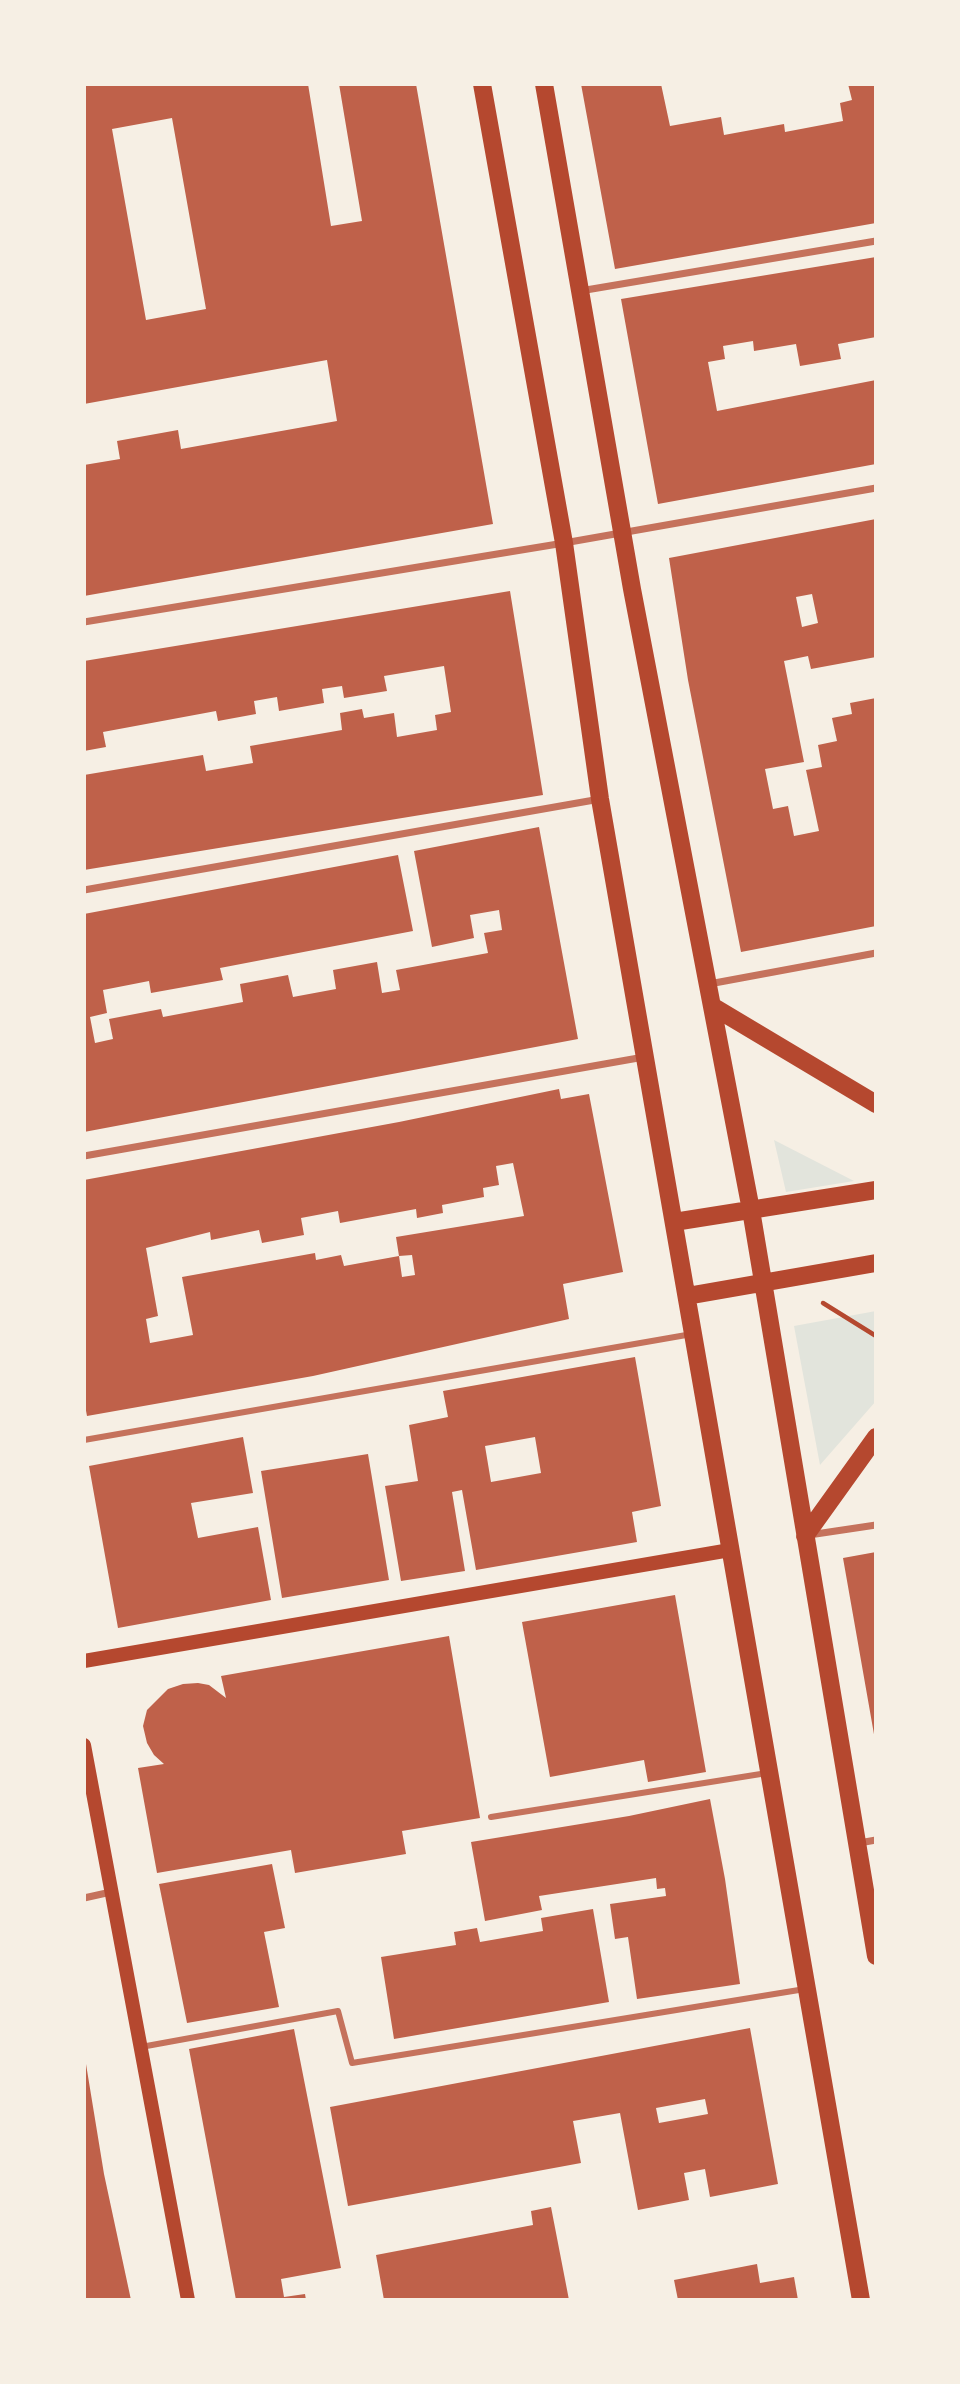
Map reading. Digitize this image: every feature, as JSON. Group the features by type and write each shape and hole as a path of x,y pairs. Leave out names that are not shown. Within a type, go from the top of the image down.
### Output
{"main road":[{"path":"482,84 564,543 600,799 861,2300"},
{"path":"544,84 622,532 764,1283 876,1956"},
{"path":"712,1006 876,1104"},
{"path":"674,1222 876,1190"},
{"path":"687,1296 876,1263"},
{"path":"805,1536 876,1437"},
{"path":"84,1661 730,1550"},
{"path":"84,1745 188,2300"}],"street":[{"path":"579,291 876,241"},
{"path":"84,622 564,543 876,488"},
{"path":"84,890 600,799"},
{"path":"708,985 876,953"},
{"path":"84,1156 645,1057"},
{"path":"84,1440 694,1334"},
{"path":"805,1536 876,1525"},
{"path":"491,1817 769,1772"},
{"path":"857,1843 876,1840"},
{"path":"84,1898 111,1892"},
{"path":"141,2047 338,2011 352,2063 806,1989"}],"path":[{"path":"823,1302 876,1336"}],"shaded area":[{"path":"774,1140 854,1181 786,1192"},
{"path":"876,1311 876,1401 820,1465 794,1326"}],"building":[{"path":"84,84 308,84 331,226 362,221 339,84 416,84 493,524 84,596 84,465 120,459 117,441 178,430 181,449 337,421 327,360 84,404","holes":["172,118 206,309 146,320 112,129"]},
{"path":"581,84 661,84 670,126 721,117 724,135 784,124 785,132 843,121 840,103 852,100 848,84 876,84 876,223 615,269"},
{"path":"876,257 876,337 838,344 841,359 800,366 796,344 754,351 753,341 723,346 725,359 708,362 717,411 876,380 876,464 658,504 621,299"},
{"path":"876,519 876,657 811,669 808,656 784,661 804,762 765,769 773,809 788,806 794,836 819,831 806,770 822,767 818,745 837,741 832,718 852,714 850,703 876,698 876,926 741,952 688,680 669,558","holes":["812,594 818,623 802,627 796,597"]},
{"path":"510,591 543,795 84,870 84,775 203,755 206,771 253,763 250,746 342,730 340,713 362,709 364,718 394,713 397,737 437,730 435,715 451,712 444,666 384,676 387,691 344,698 342,686 322,689 324,703 279,711 277,697 254,701 256,714 218,721 216,711 103,732 106,747 84,751 84,661"},
{"path":"539,827 578,1039 84,1132 84,914 398,855 413,931 220,968 223,980 151,993 149,981 103,990 107,1013 90,1017 95,1043 113,1039 109,1019 161,1009 163,1017 243,1002 240,984 288,975 293,997 336,989 333,970 377,962 382,993 400,990 396,970 488,953 484,933 502,930 499,910 470,915 474,938 432,947 414,851"},
{"path":"559,1089 561,1099 589,1094 623,1272 563,1284 569,1319 313,1376 87,1416 84,1400 84,1180 399,1122","holes":["513,1163 524,1216 396,1237 399,1256 344,1266 341,1255 316,1260 315,1253 182,1277 193,1335 150,1343 146,1319 158,1316 146,1248 210,1232 211,1240 259,1230 262,1243 304,1235 301,1218 338,1211 340,1223 416,1209 417,1218 443,1213 442,1205 484,1197 483,1188 499,1185 496,1166","412,1255 415,1275 402,1277 399,1256"]},
{"path":"635,1357 661,1506 632,1512 637,1542 476,1570 462,1490 452,1492 465,1571 401,1581 385,1486 418,1481 409,1425 448,1417 443,1391","holes":["535,1437 541,1473 491,1482 485,1446"]},
{"path":"243,1437 253,1493 191,1503 198,1538 258,1527 271,1600 118,1628 89,1466"},
{"path":"368,1454 389,1580 282,1598 261,1471"},
{"path":"876,1552 876,1740 875,1740 843,1558"},
{"path":"675,1595 706,1772 648,1782 644,1760 550,1777 522,1622"},
{"path":"449,1636 480,1818 402,1831 406,1854 295,1873 291,1850 157,1873 138,1768 164,1764 154,1755 147,1743 143,1726 147,1710 168,1689 198,1683 209,1685 226,1698 221,1676"},
{"path":"710,1799 740,1984 637,1999 628,1937 615,1939 610,1904 666,1896 665,1888 657,1889 656,1878 539,1896 542,1910 485,1921 471,1842 629,1816"},
{"path":"272,1864 285,1928 264,1932 279,2007 187,2023 159,1884"},
{"path":"593,1909 609,2002 394,2039 381,1957 456,1945 454,1932 477,1928 480,1942 543,1931 541,1918"},
{"path":"750,2028 778,2184 710,2197 705,2169 684,2173 689,2200 638,2210 620,2113 573,2121 581,2163 348,2206 330,2107","holes":["705,2099 708,2114 659,2123 656,2108"]},
{"path":"294,2029 341,2268 281,2279 284,2297 305,2294 306,2300 236,2300 189,2049"},
{"path":"86,2064 104,2174 131,2300 84,2300"},
{"path":"551,2207 569,2300 384,2300 376,2255 533,2225 531,2211"},
{"path":"757,2264 760,2283 794,2277 798,2300 678,2300 674,2280"}]}
